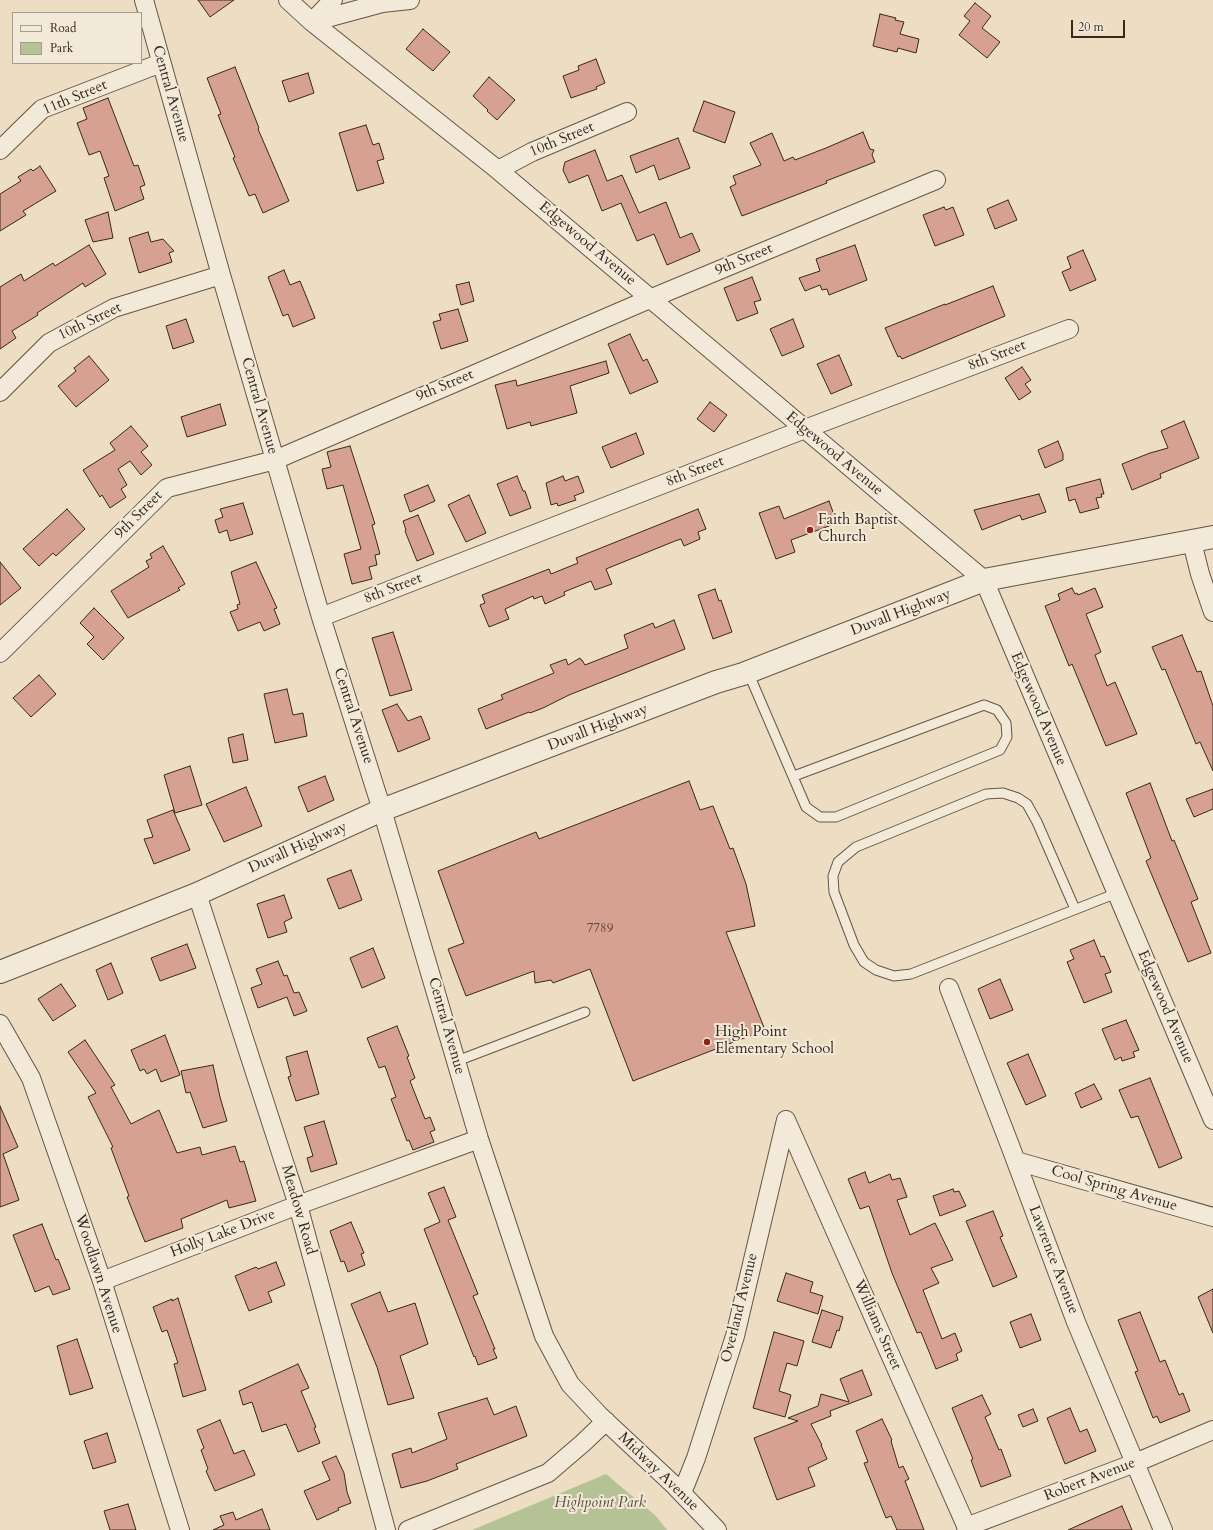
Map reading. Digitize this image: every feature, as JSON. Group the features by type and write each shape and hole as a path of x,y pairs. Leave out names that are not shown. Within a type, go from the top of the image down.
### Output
{"street":[{"name":"Central Avenue","path":"144,0 221,275 321,617 382,810 479,1139 544,1336 570,1384 602,1418"},
{"name":"Edgewood Avenue","path":"288,0 312,22 498,170 652,298 984,580 1213,1120"},
{"path":"312,22 333,0"},
{"path":"312,22 382,3 410,0"},
{"name":"11th Street","path":"0,150 42,109 161,62"},
{"name":"10th Street","path":"498,170 532,152 627,112"},
{"name":"9th Street","path":"0,653 167,488 275,460 652,298 936,180"},
{"name":"10th Street","path":"0,392 49,343 114,308 221,275"},
{"name":"8th Street","path":"321,617 805,429 1069,329"},
{"path":"1203,539 1200,574 1213,612"},
{"name":"Duvall Highway","path":"0,972 197,894 382,810 716,682 748,672 984,580 1203,539"},
{"name":"Meadow Road","path":"197,894 298,1205 386,1530"},
{"name":"Lawrence Avenue","path":"949,988 1076,1322 1163,1530"},
{"name":"Woodlawn Avenue","path":"0,1024 31,1078 102,1281 180,1530"},
{"name":"Overland Avenue","path":"682,1493 696,1458 735,1336 786,1120"},
{"name":"Williams Street","path":"786,1120 967,1528"},
{"name":"Holly Lake Drive","path":"102,1281 298,1205 479,1139"},
{"name":"Cool Spring Avenue","path":"1016,1161 1213,1217"},
{"path":"408,1530 448,1523 548,1473 583,1443 602,1418"},
{"name":"Midway Avenue","path":"602,1418 682,1493 716,1530"},
{"name":"Robert Avenue","path":"967,1528 1135,1463 1213,1430"}],"lane":[{"path":"748,672 794,776 806,807 820,817 836,817 1000,750 1007,737 1006,723 997,710 984,705 794,776"},
{"path":"1075,909 1037,822 1027,804 1018,798 1003,793 986,794 856,847 838,862 833,876 834,892 854,945 864,962 876,970 894,976 911,974 1117,893"},
{"path":"457,1061 585,1012"}],"green space":[{"name":"Highpoint Park","path":"606,1474 656,1516 667,1530 472,1530"}],"building":[{"path":"198,0 234,0 210,17"},
{"path":"975,3 991,16 982,28 1000,42 987,58 959,35 970,21 964,16"},
{"path":"880,14 896,18 895,20 904,22 900,34 919,39 916,53 898,48 897,52 873,46"},
{"path":"423,29 450,52 433,71 406,49"},
{"path":"596,59 605,83 596,87 597,89 571,98 563,76 579,70 578,66"},
{"path":"235,67 259,128 258,129 289,201 263,213 255,194 249,196 233,158 235,157 218,115 221,114 207,78"},
{"path":"308,73 314,93 289,102 282,81"},
{"path":"489,77 515,100 497,120 473,96"},
{"path":"108,98 134,166 138,165 145,185 140,187 144,199 115,211 104,178 109,176 100,151 89,155 77,123 87,119 83,108"},
{"path":"704,101 735,112 725,143 693,131"},
{"path":"366,125 373,145 379,143 384,159 377,161 384,183 357,191 339,133"},
{"path":"863,132 870,149 874,150 872,155 875,162 826,181 827,183 742,216 730,187 736,184 733,176 761,165 750,143 772,133 784,161 793,157 795,160"},
{"path":"678,138 690,168 659,180 654,165 636,173 630,156"},
{"path":"595,150 607,181 622,175 639,213 666,202 680,238 692,233 700,251 667,265 654,234 637,241 621,203 602,211 588,175 569,183 563,170 565,162"},
{"path":"40,166 56,191 23,211 26,215 0,231 0,194 21,181 18,177 31,169 33,171"},
{"path":"1008,200 1017,220 995,229 987,209"},
{"path":"944,207 946,210 953,207 964,235 935,246 923,215"},
{"path":"108,212 113,238 93,242 85,220"},
{"path":"148,232 151,242 163,239 174,251 169,253 172,262 139,273 129,238"},
{"path":"89,245 106,274 85,287 83,283 37,313 38,315 12,331 16,338 0,349 0,287 21,274 24,281 53,263 55,266"},
{"path":"855,245 867,280 829,295 827,289 822,290 820,285 805,291 799,278 820,271 816,259"},
{"path":"1083,250 1096,280 1070,291 1062,272 1071,268 1067,257"},
{"path":"284,270 290,285 300,281 315,318 293,327 288,314 283,316 268,277"},
{"path":"752,277 761,300 754,302 758,313 737,321 724,288"},
{"path":"469,282 474,301 461,305 456,285"},
{"path":"993,286 1005,316 902,359 900,356 898,357 885,328"},
{"path":"458,309 468,341 441,349 433,322 441,320 439,314"},
{"path":"186,319 194,342 173,349 166,326"},
{"path":"793,319 804,347 782,356 770,329"},
{"path":"630,334 643,361 647,359 658,382 630,394 608,344"},
{"path":"839,355 852,385 831,394 817,364"},
{"path":"89,356 109,380 76,407 58,386 76,371 74,368"},
{"path":"606,361 609,373 570,386 577,413 531,426 530,422 507,429 495,385 516,380 517,386"},
{"path":"1022,367 1031,380 1025,384 1031,392 1019,400 1005,378"},
{"path":"710,402 727,415 714,432 697,419"},
{"path":"220,404 226,425 187,437 181,417"},
{"path":"1184,421 1199,458 1160,474 1161,478 1132,490 1122,464 1168,448 1161,431"},
{"path":"131,426 148,446 141,452 152,465 141,475 130,461 118,469 127,485 121,489 126,497 110,508 102,495 100,497 83,470 115,450 110,443"},
{"path":"636,433 644,454 611,468 602,447"},
{"path":"1058,441 1063,454 1063,460 1045,468 1038,450"},
{"path":"350,446 375,524 372,525 380,554 375,555 377,565 369,567 372,579 352,584 344,554 361,549 343,485 327,489 322,469 331,467 327,452"},
{"path":"517,476 523,491 525,491 531,508 510,516 497,484"},
{"path":"563,476 565,481 578,476 584,492 574,496 576,500 558,506 557,503 551,505 546,483"},
{"path":"1100,479 1104,494 1101,494 1102,497 1096,498 1099,508 1080,513 1075,499 1069,501 1066,488"},
{"path":"428,485 435,501 410,512 404,495"},
{"path":"1039,494 1046,512 1022,520 1020,515 982,530 974,510"},
{"path":"469,495 486,533 466,542 448,505"},
{"path":"829,501 837,523 791,540 795,552 776,559 759,513 779,506 784,519"},
{"path":"243,503 253,534 230,541 227,530 219,533 215,520 223,517 220,509"},
{"path":"67,509 85,529 56,556 53,553 39,566 23,549"},
{"path":"698,509 706,529 698,532 700,539 684,546 681,539 606,569 612,584 595,590 591,581 564,592 565,595 545,604 542,596 534,599 533,596 505,609 509,619 489,627 480,605 485,603 482,595 549,569 551,574 578,563 576,558"},
{"path":"418,515 434,554 417,561 405,531 403,521"},
{"path":"163,546 185,584 178,588 180,590 128,618 111,591 149,567 146,561 152,558 150,554"},
{"path":"0,562 21,588 0,605"},
{"path":"256,562 277,608 274,609 280,624 264,631 260,622 238,631 230,612 238,609 237,605 240,604 231,572"},
{"path":"1072,588 1075,594 1077,593 1078,595 1095,588 1103,607 1086,614 1101,652 1095,655 1107,686 1115,682 1137,734 1106,746 1072,664 1069,666 1045,606 1060,600 1058,594"},
{"path":"715,589 719,601 721,600 732,632 713,639 698,595"},
{"path":"94,608 124,638 103,660 87,644 94,637 80,623"},
{"path":"674,620 685,649 569,695 543,708 486,729 478,709 503,699 501,695 554,673 550,665 566,659 568,665 580,658 585,665 628,648 624,635 653,623 655,628"},
{"path":"393,632 412,690 390,696 372,638"},
{"path":"1182,635 1197,672 1201,671 1213,706 1213,771 1200,742 1196,744 1165,669 1162,670 1152,647"},
{"path":"39,675 56,694 31,717 13,698"},
{"path":"287,689 293,715 303,713 307,736 275,743 264,694"},
{"path":"397,704 408,721 421,716 430,739 398,752 382,710"},
{"path":"243,734 248,760 233,763 228,738"},
{"path":"190,766 202,805 175,813 164,775"},
{"path":"325,776 334,800 308,812 298,787"},
{"name":"High Point Elementary School","path":"689,781 700,810 713,806 730,849 733,848 746,884 755,926 726,932 765,1030 633,1081 590,969 553,983 551,980 535,983 534,971 466,996 448,949 464,943 438,871 536,832 539,839"},
{"path":"1150,783 1172,841 1174,840 1198,899 1191,902 1211,953 1188,962 1146,861 1151,858 1126,793"},
{"path":"246,787 262,826 224,842 206,804"},
{"path":"1213,789 1213,809 1194,817 1186,799"},
{"path":"173,810 190,850 154,864 144,839 153,837 147,820"},
{"path":"351,870 362,900 339,909 327,879"},
{"path":"284,895 292,918 284,922 287,932 268,938 257,904"},
{"path":"1094,940 1101,957 1104,956 1111,972 1105,974 1112,992 1084,1003 1067,962 1074,959 1070,950"},
{"path":"187,944 196,968 160,981 151,958"},
{"path":"373,948 385,978 362,988 350,958"},
{"path":"278,961 284,976 287,975 294,993 299,992 307,1011 294,1016 287,997 258,1008 251,988 262,984 256,969"},
{"path":"111,963 123,993 108,1000 96,970"},
{"path":"1000,979 1013,1010 990,1019 978,989"},
{"path":"61,984 76,1006 53,1021 38,999"},
{"path":"1126,1020 1139,1050 1133,1052 1135,1057 1122,1061 1121,1057 1115,1060 1102,1029"},
{"path":"397,1026 409,1056 407,1057 415,1078 410,1081 425,1119 430,1117 435,1130 430,1132 434,1142 413,1150 409,1140 407,1141 391,1099 396,1097 385,1066 379,1068 367,1038"},
{"path":"165,1035 180,1075 161,1082 156,1069 147,1074 144,1069 140,1071 131,1050"},
{"path":"85,1040 115,1085 111,1087 131,1124 159,1110 177,1153 200,1147 202,1155 235,1146 240,1162 244,1161 256,1201 229,1208 227,1200 181,1219 183,1228 145,1242 127,1197 129,1196 111,1148 113,1147 88,1097 96,1093 68,1052"},
{"path":"307,1051 319,1094 296,1101 288,1077 291,1076 286,1057"},
{"path":"1028,1054 1046,1096 1026,1105 1007,1063"},
{"path":"213,1065 227,1121 203,1128 190,1092 186,1093 181,1071"},
{"path":"1150,1078 1182,1158 1159,1168 1138,1116 1131,1118 1119,1090"},
{"path":"1094,1084 1102,1099 1081,1108 1075,1093"},
{"path":"0,1106 18,1147 3,1154 19,1200 0,1207"},
{"path":"324,1121 337,1164 311,1172 307,1158 313,1156 304,1127"},
{"path":"865,1172 869,1183 890,1174 892,1180 900,1178 907,1197 897,1200 910,1235 935,1223 953,1260 931,1268 939,1283 923,1290 942,1339 955,1333 962,1351 956,1354 958,1360 936,1369 921,1332 917,1333 892,1273 869,1206 860,1209 848,1179"},
{"path":"444,1187 456,1217 448,1220 478,1294 473,1296 495,1349 493,1349 497,1358 478,1365 424,1229 440,1222 428,1193"},
{"path":"953,1189 954,1192 959,1191 966,1206 940,1216 933,1196"},
{"path":"993,1211 1003,1236 1000,1237 1017,1277 993,1287 966,1221"},
{"path":"351,1222 364,1253 361,1254 365,1265 348,1272 344,1261 341,1262 330,1231"},
{"path":"42,1224 56,1260 58,1259 70,1289 53,1295 49,1286 35,1292 13,1235"},
{"path":"276,1262 285,1285 268,1292 272,1302 249,1311 235,1276 256,1267 258,1269"},
{"path":"786,1273 813,1282 810,1292 823,1296 818,1314 777,1301"},
{"path":"1213,1289 1213,1333 1198,1297"},
{"path":"380,1292 388,1312 415,1303 428,1344 400,1356 414,1398 388,1405 377,1367 351,1304"},
{"path":"178,1298 206,1390 183,1397 174,1364 178,1363 167,1330 162,1332 153,1307"},
{"path":"822,1310 843,1317 839,1331 837,1330 831,1348 812,1342"},
{"path":"1140,1312 1160,1362 1165,1360 1179,1395 1183,1393 1190,1411 1160,1423 1157,1416 1153,1418 1135,1372 1138,1371 1118,1320"},
{"path":"1031,1314 1041,1340 1020,1348 1010,1322"},
{"path":"774,1332 804,1341 797,1366 787,1363 779,1391 791,1395 785,1417 753,1408"},
{"path":"77,1339 93,1388 70,1395 57,1346"},
{"path":"298,1364 309,1388 301,1391 316,1427 314,1428 320,1443 298,1452 286,1424 262,1432 252,1402 243,1405 239,1391"},
{"path":"862,1370 872,1395 830,1411 831,1416 811,1424 822,1445 827,1459 808,1468 815,1486 777,1500 754,1438 798,1421 788,1418 818,1406 821,1394 849,1402 840,1379"},
{"path":"982,1395 991,1414 985,1417 999,1450 1001,1449 1011,1476 981,1487 971,1460 973,1459 952,1408"},
{"path":"487,1398 494,1415 516,1406 527,1436 456,1464 458,1469 427,1481 401,1488 392,1454 411,1448 412,1453 447,1439 438,1413"},
{"path":"1070,1408 1080,1432 1087,1429 1096,1451 1065,1464 1047,1418"},
{"path":"1033,1409 1038,1421 1023,1427 1018,1415"},
{"path":"882,1419 892,1440 891,1441 899,1468 903,1466 909,1479 905,1481 924,1530 897,1530 891,1516 886,1518 864,1463 868,1462 856,1431"},
{"path":"220,1420 234,1454 244,1450 255,1475 215,1491 206,1471 208,1469 201,1450 204,1448 197,1430"},
{"path":"107,1433 116,1462 93,1469 84,1441"},
{"path":"336,1456 344,1473 347,1492 351,1503 338,1508 339,1510 317,1520 304,1491 330,1480 322,1462"},
{"path":"128,1504 136,1530 110,1530 104,1511"},
{"path":"1122,1506 1132,1530 1068,1530 1099,1516"},
{"path":"262,1509 270,1530 213,1530 224,1525 220,1516 233,1512 236,1520"}],"place":[{"name":"Faith Baptist Church","path":"810,530"},
{"name":"High Point Elementary School","path":"707,1042"}]}
